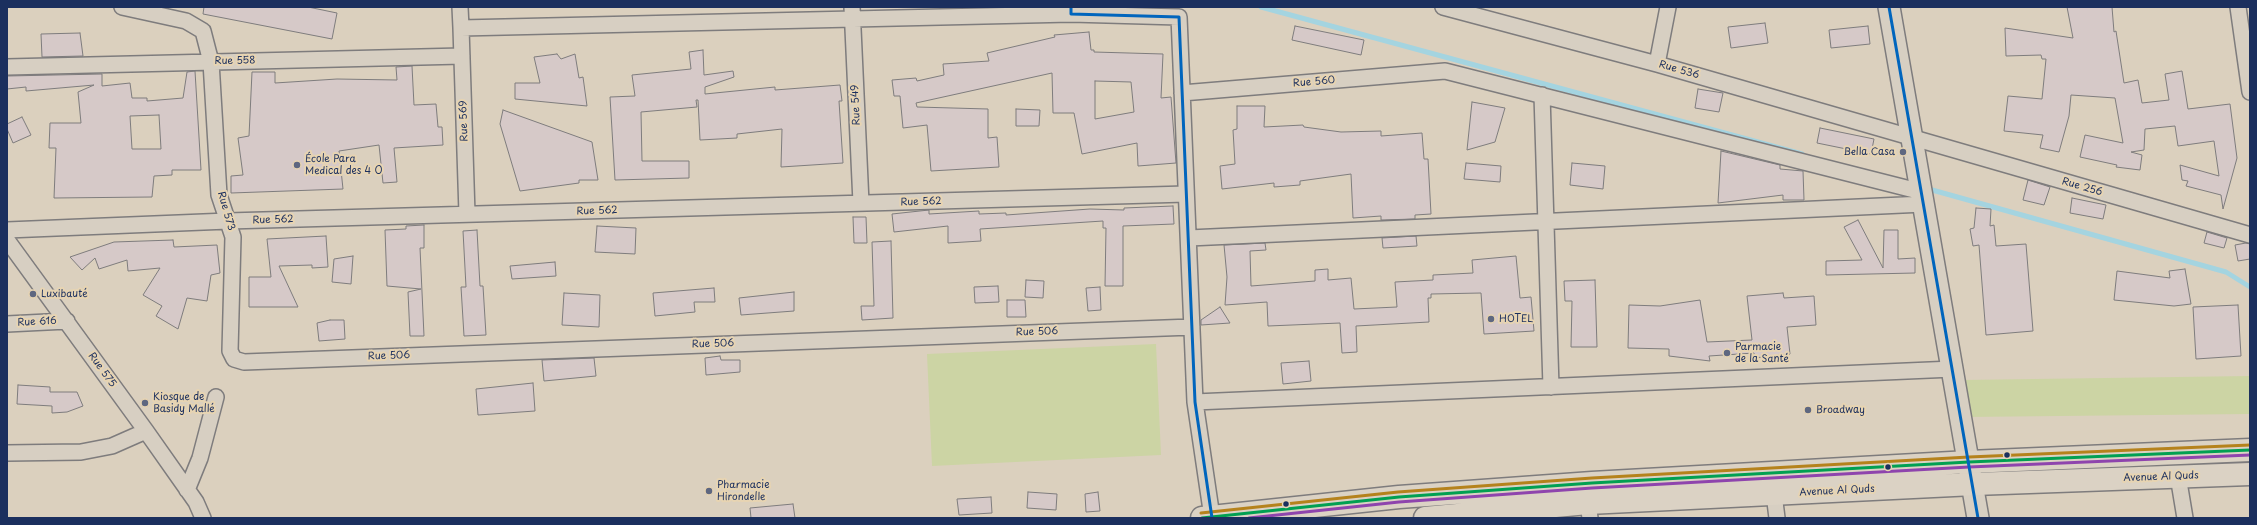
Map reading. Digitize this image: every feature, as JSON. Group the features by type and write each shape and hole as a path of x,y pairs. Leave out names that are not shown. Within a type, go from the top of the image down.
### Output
{"main road":[{"path":"1208,518 1399,497 1592,482 1970,462 2250,450"},
{"name":"Avenue Al Quds","path":"1425,518 1589,511 1774,494 1974,484 2250,474"}],"street":[{"name":"Rue 573","path":"122,7 186,21 197,26 203,31 211,62 219,195 233,237 230,351 234,359"},
{"name":"Rue 569","path":"460,7 467,214"},
{"name":"Rue 536","path":"1443,7 1657,64 1913,138"},
{"path":"1657,64 1668,7"},
{"path":"1889,7 1974,484 1978,518"},
{"path":"2238,7 2250,92"},
{"path":"461,28 852,13 1071,10 1179,17 1195,402 1208,518"},
{"name":"Rue 549","path":"852,13 861,204"},
{"name":"Rue 558","path":"7,67 462,56"},
{"name":"Rue 560","path":"1182,93 1445,71 1542,95 1923,198"},
{"path":"1542,95 1551,387"},
{"name":"Rue 256","path":"1913,138 2250,236"},
{"name":"Rue 562","path":"7,230 228,221 1186,194"},
{"path":"1188,238 1546,221 1923,198"},
{"name":"Rue 575","path":"7,240 146,430 196,502 203,518"},
{"name":"Rue 616","path":"7,324 67,321"},
{"name":"Rue 506","path":"234,359 244,362 1192,327"},
{"path":"1195,402 1953,369"},
{"path":"187,490 200,458 216,397"},
{"path":"7,453 81,452 112,446 146,430"},
{"path":"2178,476 2185,518"},
{"path":"1774,494 1777,518"}],"green space":[{"path":"1156,344 1161,455 932,466 927,354"},
{"path":"2250,376 2250,414 1965,417 1962,380"}],"building":[{"path":"204,7 308,7 337,13 332,39 203,14"},
{"path":"2067,7 2112,7 2114,32 2116,31 2124,83 2138,80 2142,103 2169,100 2165,74 2182,71 2188,109 2230,104 2237,158 2223,209 2221,195 2186,186 2188,181 2182,180 2180,165 2219,176 2214,141 2178,146 2175,126 2145,129 2144,150 2131,152 2142,155 2140,170 2116,167 2117,165 2080,157 2085,135 2123,143 2115,98 2071,95 2069,116 2059,152 2040,148 2043,135 2004,131 2008,96 2042,99 2046,59 2042,59 2041,55 2006,56 2005,28 2073,38"},
{"path":"1765,23 1768,43 1731,48 1728,27"},
{"path":"1295,26 1364,40 1361,55 1292,40"},
{"path":"1868,26 1870,44 1831,48 1829,30"},
{"path":"1089,32 1091,50 1094,50 1094,52 1163,54 1161,98 1171,97 1176,163 1138,166 1137,143 1082,154 1074,113 1053,113 1052,73 916,103 917,107 988,109 988,138 997,137 999,167 931,171 927,125 903,128 900,96 894,96 892,80 916,78 917,81 944,75 943,64 989,61 987,53 1055,37 1054,35","holes":["1095,81 1131,82 1134,112 1095,119"]},
{"path":"80,33 83,56 42,57 41,34"},
{"path":"703,50 704,75 733,71 734,77 705,87 705,94 775,87 775,90 840,85 842,101 839,101 843,163 781,167 782,129 737,134 737,138 700,140 698,100 696,100 697,107 641,112 642,161 689,161 689,178 615,180 610,97 635,96 632,75 691,69 689,52"},
{"path":"557,54 561,59 575,54 579,78 583,77 587,106 515,99 515,83 540,83 534,57"},
{"path":"412,66 414,105 436,104 438,127 442,127 443,145 394,148 397,182 383,183 379,145 339,151 343,189 231,193 231,176 243,175 238,138 249,136 252,72 275,72 275,83 337,79 397,80 396,67"},
{"path":"195,71 201,170 172,170 172,175 154,176 152,197 54,198 56,148 49,148 50,123 81,123 78,92 94,85 26,91 26,87 7,89 7,76 102,74 102,86 130,83 132,98 147,98 147,101 183,98 187,72","holes":["159,115 161,149 132,149 130,116"]},
{"path":"1698,89 1723,93 1719,112 1695,108"},
{"path":"1472,102 1505,108 1495,142 1467,150"},
{"path":"1237,106 1265,106 1264,127 1303,125 1304,127 1341,132 1381,131 1381,136 1422,133 1424,159 1428,159 1431,214 1415,215 1415,219 1381,220 1381,216 1353,218 1351,174 1300,181 1300,185 1274,187 1274,183 1222,189 1220,166 1235,164 1233,130 1237,129"},
{"path":"1016,109 1040,110 1039,126 1016,126"},
{"path":"503,110 592,142 598,180 579,180 579,183 520,191 500,124"},
{"path":"22,117 31,135 13,143 7,129 7,124"},
{"path":"1820,128 1874,139 1871,154 1817,143"},
{"path":"1721,151 1780,165 1780,169 1803,171 1804,200 1783,200 1783,195 1718,203"},
{"path":"1466,163 1501,166 1500,182 1464,179"},
{"path":"1572,163 1605,166 1603,189 1570,185"},
{"path":"2028,180 2050,187 2044,205 2023,200"},
{"path":"2072,198 2106,205 2103,219 2070,213"},
{"path":"1173,206 1174,224 1123,226 1123,286 1105,286 1106,228 1103,228 1103,221 980,229 981,241 948,243 948,226 894,232 892,214 929,210 929,214 979,211 979,214 1006,213 1006,215 1090,209 1124,210 1124,208"},
{"path":"1976,208 1991,209 1990,226 1994,225 1996,246 2026,244 2033,331 1986,335 1979,245 1973,246 1970,229 1974,228"},
{"path":"853,217 866,217 867,243 854,243"},
{"path":"1858,220 1883,268 1884,230 1898,230 1898,259 1915,258 1915,273 1826,275 1826,261 1862,260 1844,227"},
{"path":"424,225 424,248 420,248 424,336 410,336 408,292 421,289 387,286 385,230 406,229 406,226"},
{"path":"597,226 636,228 635,254 595,252"},
{"path":"477,230 480,286 483,286 486,335 464,336 461,287 466,287 463,231"},
{"path":"2207,232 2227,238 2224,248 2204,243"},
{"path":"326,236 328,267 312,268 312,265 279,266 298,307 249,307 249,277 271,277 267,239"},
{"path":"1416,236 1417,246 1383,248 1382,238"},
{"path":"173,240 174,247 217,245 220,273 211,275 207,301 187,298 178,329 156,316 162,306 143,295 160,268 128,271 127,260 99,269 95,258 82,270 70,257 114,242"},
{"path":"891,241 893,318 862,320 861,306 874,306 872,242"},
{"path":"1265,243 1266,250 1250,251 1251,286 1315,281 1315,270 1328,269 1328,280 1351,278 1354,309 1397,307 1395,282 1433,280 1433,275 1473,273 1472,260 1516,256 1520,298 1531,297 1534,331 1484,334 1481,293 1431,294 1431,298 1428,298 1429,322 1356,326 1357,352 1342,353 1340,323 1268,326 1267,302 1225,305 1227,277 1224,245"},
{"path":"2246,243 2250,244 2250,259 2238,261 2235,245"},
{"path":"353,256 351,284 332,282 334,259"},
{"path":"555,262 556,276 512,279 510,266"},
{"path":"2185,269 2191,304 2174,306 2114,300 2117,271 2170,278 2169,271"},
{"path":"1026,280 1044,281 1043,298 1025,297"},
{"path":"1595,280 1597,347 1571,347 1572,301 1565,301 1564,281"},
{"path":"998,286 999,302 975,303 974,287"},
{"path":"1100,287 1101,310 1088,311 1086,288"},
{"path":"714,288 715,302 694,302 695,312 655,316 653,293"},
{"path":"794,292 794,311 741,315 739,298"},
{"path":"564,293 600,295 599,327 562,325"},
{"path":"1783,293 1784,298 1814,296 1816,325 1787,327 1790,354 1754,358 1754,353 1709,356 1710,361 1669,356 1669,349 1628,348 1629,305 1660,306 1700,300 1707,342 1752,340 1747,296"},
{"path":"1007,300 1025,300 1026,317 1007,317"},
{"path":"2238,305 2241,356 2196,359 2193,307"},
{"path":"1220,307 1230,323 1201,325 1201,320"},
{"path":"330,320 344,320 345,339 319,341 317,323"},
{"path":"720,356 721,360 740,360 740,372 706,375 705,358"},
{"path":"594,358 596,376 544,381 542,360"},
{"path":"1309,361 1311,381 1283,384 1281,363"},
{"path":"533,383 535,411 478,415 476,389"},
{"path":"18,385 50,387 50,392 77,392 83,406 67,412 52,413 52,406 17,404"},
{"path":"1028,492 1057,494 1056,510 1027,508"},
{"path":"1098,492 1100,511 1086,512 1085,494"},
{"path":"991,497 992,513 959,515 957,499"},
{"path":"793,504 795,518 751,518 750,508"}],"waterway":[{"path":"1261,7 1802,154"},
{"path":"1925,188 2226,272 2250,287"}],"transit line":[{"path":"1071,7 1071,14 1179,17 1195,402 1212,518"},
{"path":"1889,7 1978,518"},
{"path":"1201,513 1398,492 1592,478 1969,457 2250,445"},
{"path":"1202,518 1399,497 1592,483 1969,462 2250,450"},
{"path":"1249,518 1399,502 1592,488 1969,467 2250,455"}],"place":[{"name":"Bella Casa","path":"1903,152"},
{"name":"École Para Medical des 4 O","path":"297,165"},
{"name":"Luxibauté","path":"33,294"},
{"name":"HOTEL","path":"1491,319"},
{"name":"Parmacie de la Santé","path":"1727,353"},
{"name":"Kiosque de Basidy Mallé","path":"145,403"},
{"name":"Broadway","path":"1808,410"},
{"name":"Pharmacie Hirondelle","path":"709,491"}]}
